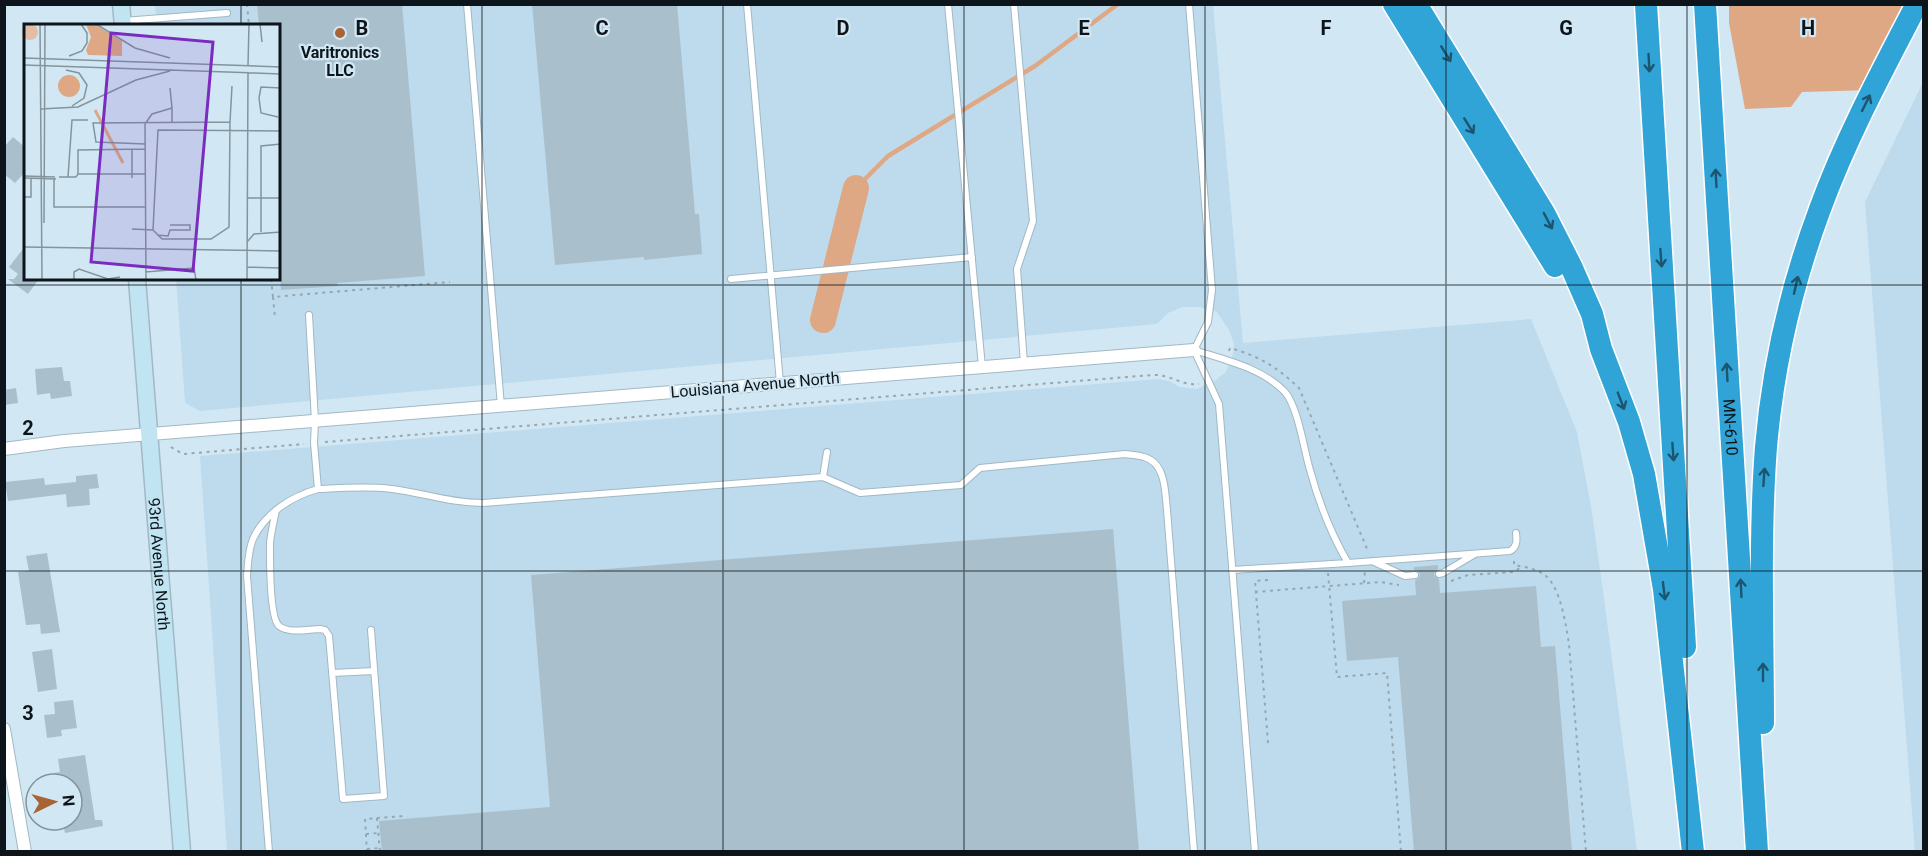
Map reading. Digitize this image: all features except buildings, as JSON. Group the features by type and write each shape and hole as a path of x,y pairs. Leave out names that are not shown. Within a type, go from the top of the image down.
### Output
{"highway":[{"path":"1394,4 1542,243 1601,349"},
{"path":"1416,4 1544,213 1592,314 1601,349 1629,422 1651,505 1664,589 1695,852"},
{"path":"1646,4 1695,852"},
{"name":"MN-610","path":"1705,4 1757,852"},
{"path":"1755,814 1763,723 1764,487 1771,409 1782,345 1799,272 1829,186 1861,115 1917,4"}],"street":[{"name":"93rd Avenue North","path":"137,280 182,852"},
{"name":"Louisiana Avenue North","path":"150,435 1194,350"},
{"path":"4,448 150,435"},
{"path":"4,729 25,852"}],"lane":[{"path":"467,4 501,406"},
{"path":"747,4 780,383"},
{"path":"948,4 982,367"},
{"path":"1014,4 1033,221 1017,269 1024,364"},
{"path":"1190,4 1212,290 1208,322 1194,350"},
{"path":"122,17 227,13"},
{"path":"731,279 972,256"},
{"path":"309,315 318,489"},
{"path":"1194,350 1240,365 1270,380 1286,394 1296,417 1322,509 1337,545 1348,563"},
{"path":"1194,350 1219,404 1255,852"},
{"path":"823,477 827,452"},
{"path":"269,852 247,576 249,552 264,522 276,510 303,493 318,489 376,488 447,501 483,503 823,477 860,493 961,485 980,468 1125,454 1143,456 1155,462 1161,472 1167,510 1194,852"},
{"path":"276,510 270,541 270,582 274,617 279,626 290,630 321,628 329,636 343,799 384,796 371,630"},
{"path":"1232,570 1510,551 1517,541 1516,533"},
{"path":"1438,574 1475,554"},
{"path":"1369,561 1405,576 1415,575"},
{"path":"332,673 374,671"}],"path":[{"path":"247,4 249,24"},
{"path":"271,280 275,318"},
{"path":"273,297 450,282"},
{"path":"1227,361 1230,348 1243,351 1281,370 1299,388 1368,550 1369,561 1364,583"},
{"path":"150,435 183,454 1152,375 1169,376 1185,384 1193,385 1208,381"},
{"path":"1514,548 1514,565 1539,572 1550,580 1555,589 1565,624 1569,644 1586,852"},
{"path":"1327,564 1337,677 1387,673 1401,852"},
{"path":"1445,581 1457,580 1468,575 1514,572 1521,567"},
{"path":"1268,743 1254,581 1268,580 1270,568"},
{"path":"1256,592 1380,582 1407,585"},
{"path":"377,818 380,850 367,850 364,819 377,818 404,816"},
{"path":"366,834 378,833"}],"shaded area":[{"path":"155,5 1213,5 1243,343 1531,319 1577,432 1591,506 1637,851 227,851 200,456 1158,379 1169,381 1180,387 1197,389 1216,380 1226,372 1234,344 1229,330 1217,312 1200,307 1183,307 1168,313 1157,324 200,411 185,403 176,280 280,280 280,24 157,24"},
{"path":"1729,5 1911,5 1873,90 1802,92 1791,107 1745,109 1729,23"},
{"path":"1923,82 1924,851 1915,852 1865,202"}],"waterway":[{"path":"856,188 888,156 1035,66 1118,4"},
{"path":"823,320 856,188"}],"place":[{"name":"Varitronics LLC","path":"340,33"}]}
